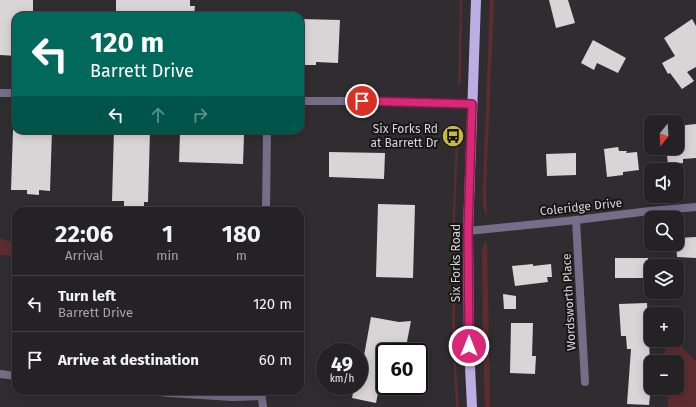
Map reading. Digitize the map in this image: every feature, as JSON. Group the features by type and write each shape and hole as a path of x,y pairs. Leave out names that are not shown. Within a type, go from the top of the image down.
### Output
{"main road":[{"name":"Six Forks Road","path":"472,407 469,346 468,231 476,0"}],"street":[{"path":"0,93 12,93"},
{"path":"304,101 472,104"},
{"path":"266,207 267,134"},
{"name":"Coleridge Drive","path":"468,231 696,207"},
{"name":"Wordsworth Place","path":"576,220 585,382"},
{"path":"0,374 12,376"},
{"path":"200,395 233,397 247,395"},
{"path":"261,395 263,407"}],"shaded area":[{"path":"460,0 462,0 461,81 458,86"},
{"path":"490,0 494,0 486,188 487,217 483,207 483,186"},
{"path":"456,126 458,137 455,218 455,320 459,407 456,407 452,324 453,213 456,137 454,127"},
{"path":"0,238 12,242 12,256 0,255"},
{"path":"487,241 490,407 485,407 483,334 482,250"},
{"path":"666,347 682,347 696,361 696,407 668,407 667,395 684,395 684,355 665,355"}],"building":[{"path":"0,0 33,0 33,12 12,12 12,56 0,55"},
{"path":"116,0 190,0 190,6 195,6 194,12 116,12"},
{"path":"549,0 568,0 575,23 556,28"},
{"path":"304,19 340,20 338,63 316,62 316,65 304,65"},
{"path":"692,19 696,26 696,67 687,72 694,81 682,89 670,73 668,74 662,63 675,56 664,38"},
{"path":"593,40 626,58 618,73 597,63 594,70 581,63"},
{"path":"696,124 696,158 683,159 683,163 668,163 667,155 684,155 684,125"},
{"path":"13,134 52,134 50,191 39,190 39,195 27,194 27,190 11,190"},
{"path":"114,134 150,134 148,202 144,202 144,207 124,207 124,201 112,201"},
{"path":"180,134 244,135 243,164 179,162"},
{"path":"618,147 619,151 627,151 626,153 637,152 639,170 623,172 623,175 607,177 604,149"},
{"path":"329,152 385,153 384,179 329,177"},
{"path":"576,153 576,175 547,176 546,154"},
{"path":"378,204 415,205 413,278 376,277"},
{"path":"696,237 696,258 677,257 677,251 684,251 684,238"},
{"path":"615,258 648,258 644,259 644,278 615,278"},
{"path":"533,264 533,266 551,264 552,277 547,277 548,282 515,286 512,266"},
{"path":"503,294 516,296 516,309 504,309"},
{"path":"647,303 647,307 644,307 644,347 649,347 650,355 644,355 644,395 650,395 649,405 627,404 631,349 627,349 626,336 621,336 619,304"},
{"path":"371,317 399,322 411,321 407,343 376,343 376,395 378,395 376,403 352,398 353,395 368,395 368,343 366,343"},
{"path":"511,323 533,323 532,356 536,356 535,374 510,373"}],"place":[{"name":"Six Forks Rd at Barrett Dr","path":"453,136"}],"route":[{"path":"362,101 472,104 468,231 469,346"}]}
